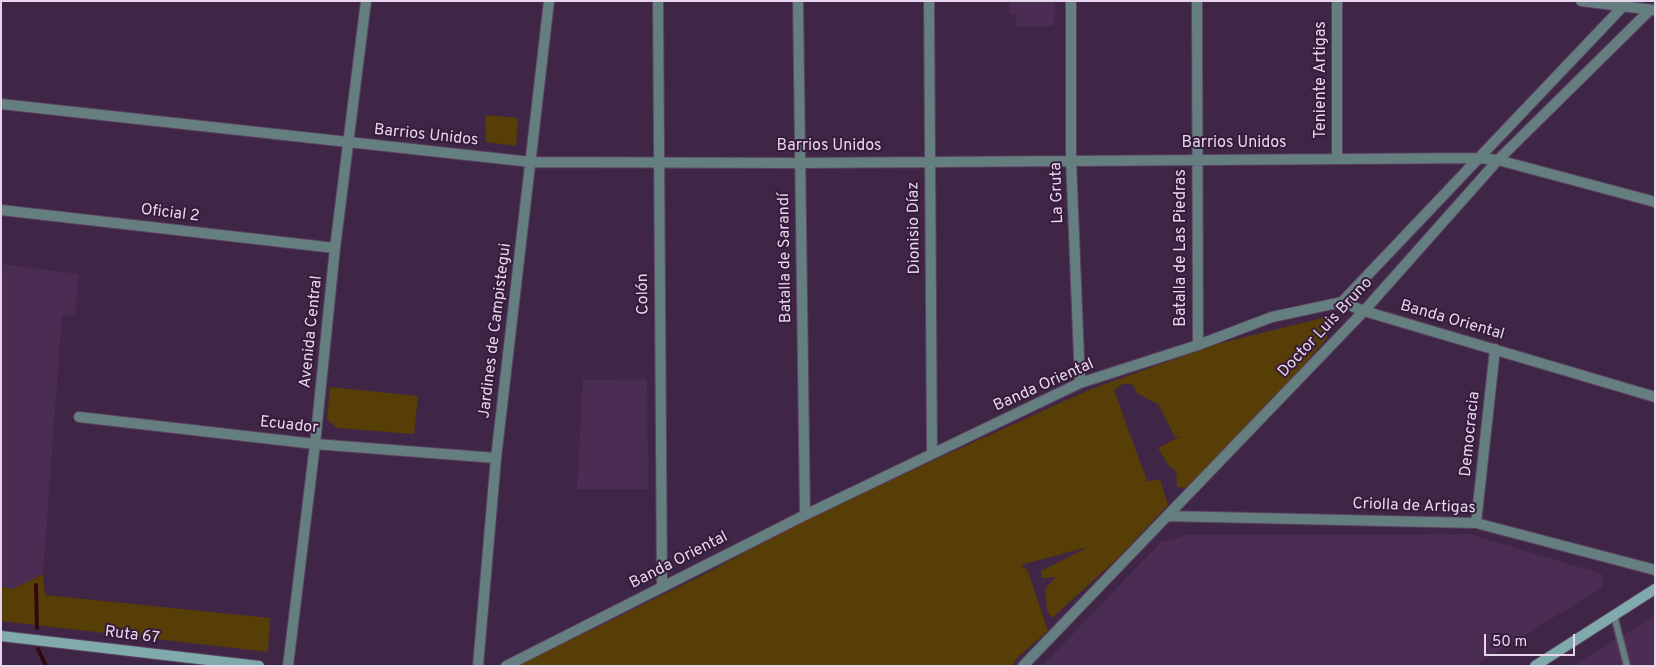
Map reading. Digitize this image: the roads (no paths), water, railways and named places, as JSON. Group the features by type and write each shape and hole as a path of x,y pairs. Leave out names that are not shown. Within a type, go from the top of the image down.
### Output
{"street":[{"name":"Avenida Central","path":"288,666 315,444 335,248 366,1"},
{"name":"Jardines de Campistegui","path":"478,666 496,458 549,1"},
{"name":"Colón","path":"658,1 662,586"},
{"name":"Batalla de Sarandí","path":"798,1 805,515"},
{"name":"Dionisio Díaz","path":"929,1 932,454"},
{"name":"La Gruta","path":"1071,1 1072,160 1080,383"},
{"name":"Batalla de Las Piedras","path":"1197,1 1198,345"},
{"name":"Teniente Artigas","path":"1337,1 1338,158"},
{"path":"1581,1 1625,4 1652,10"},
{"name":"Doctor Luis Bruno","path":"1342,302 1625,4"},
{"name":"Doctor Luis Bruno","path":"1024,666 1364,311 1498,160 1652,10"},
{"name":"Barrios Unidos","path":"1,104 531,162 799,163 1477,158 1498,160 1655,202"},
{"name":"Oficial 2","path":"1,210 335,248"},
{"name":"Banda Oriental","path":"506,666 805,515 1080,383 1198,345 1272,317 1342,302 1364,311 1655,397"},
{"name":"Democracia","path":"1476,523 1495,349"},
{"name":"Ecuador","path":"79,417 315,444 496,458"},
{"name":"Criolla de Artigas","path":"1166,516 1476,523 1655,570"},
{"path":"1535,666 1655,589"},
{"name":"Ruta 67","path":"1,636 259,666"}],"lane":[{"path":"1614,615 1627,666"}],"waterway":[{"path":"36,585 37,628"},
{"path":"38,649 46,666"}]}
